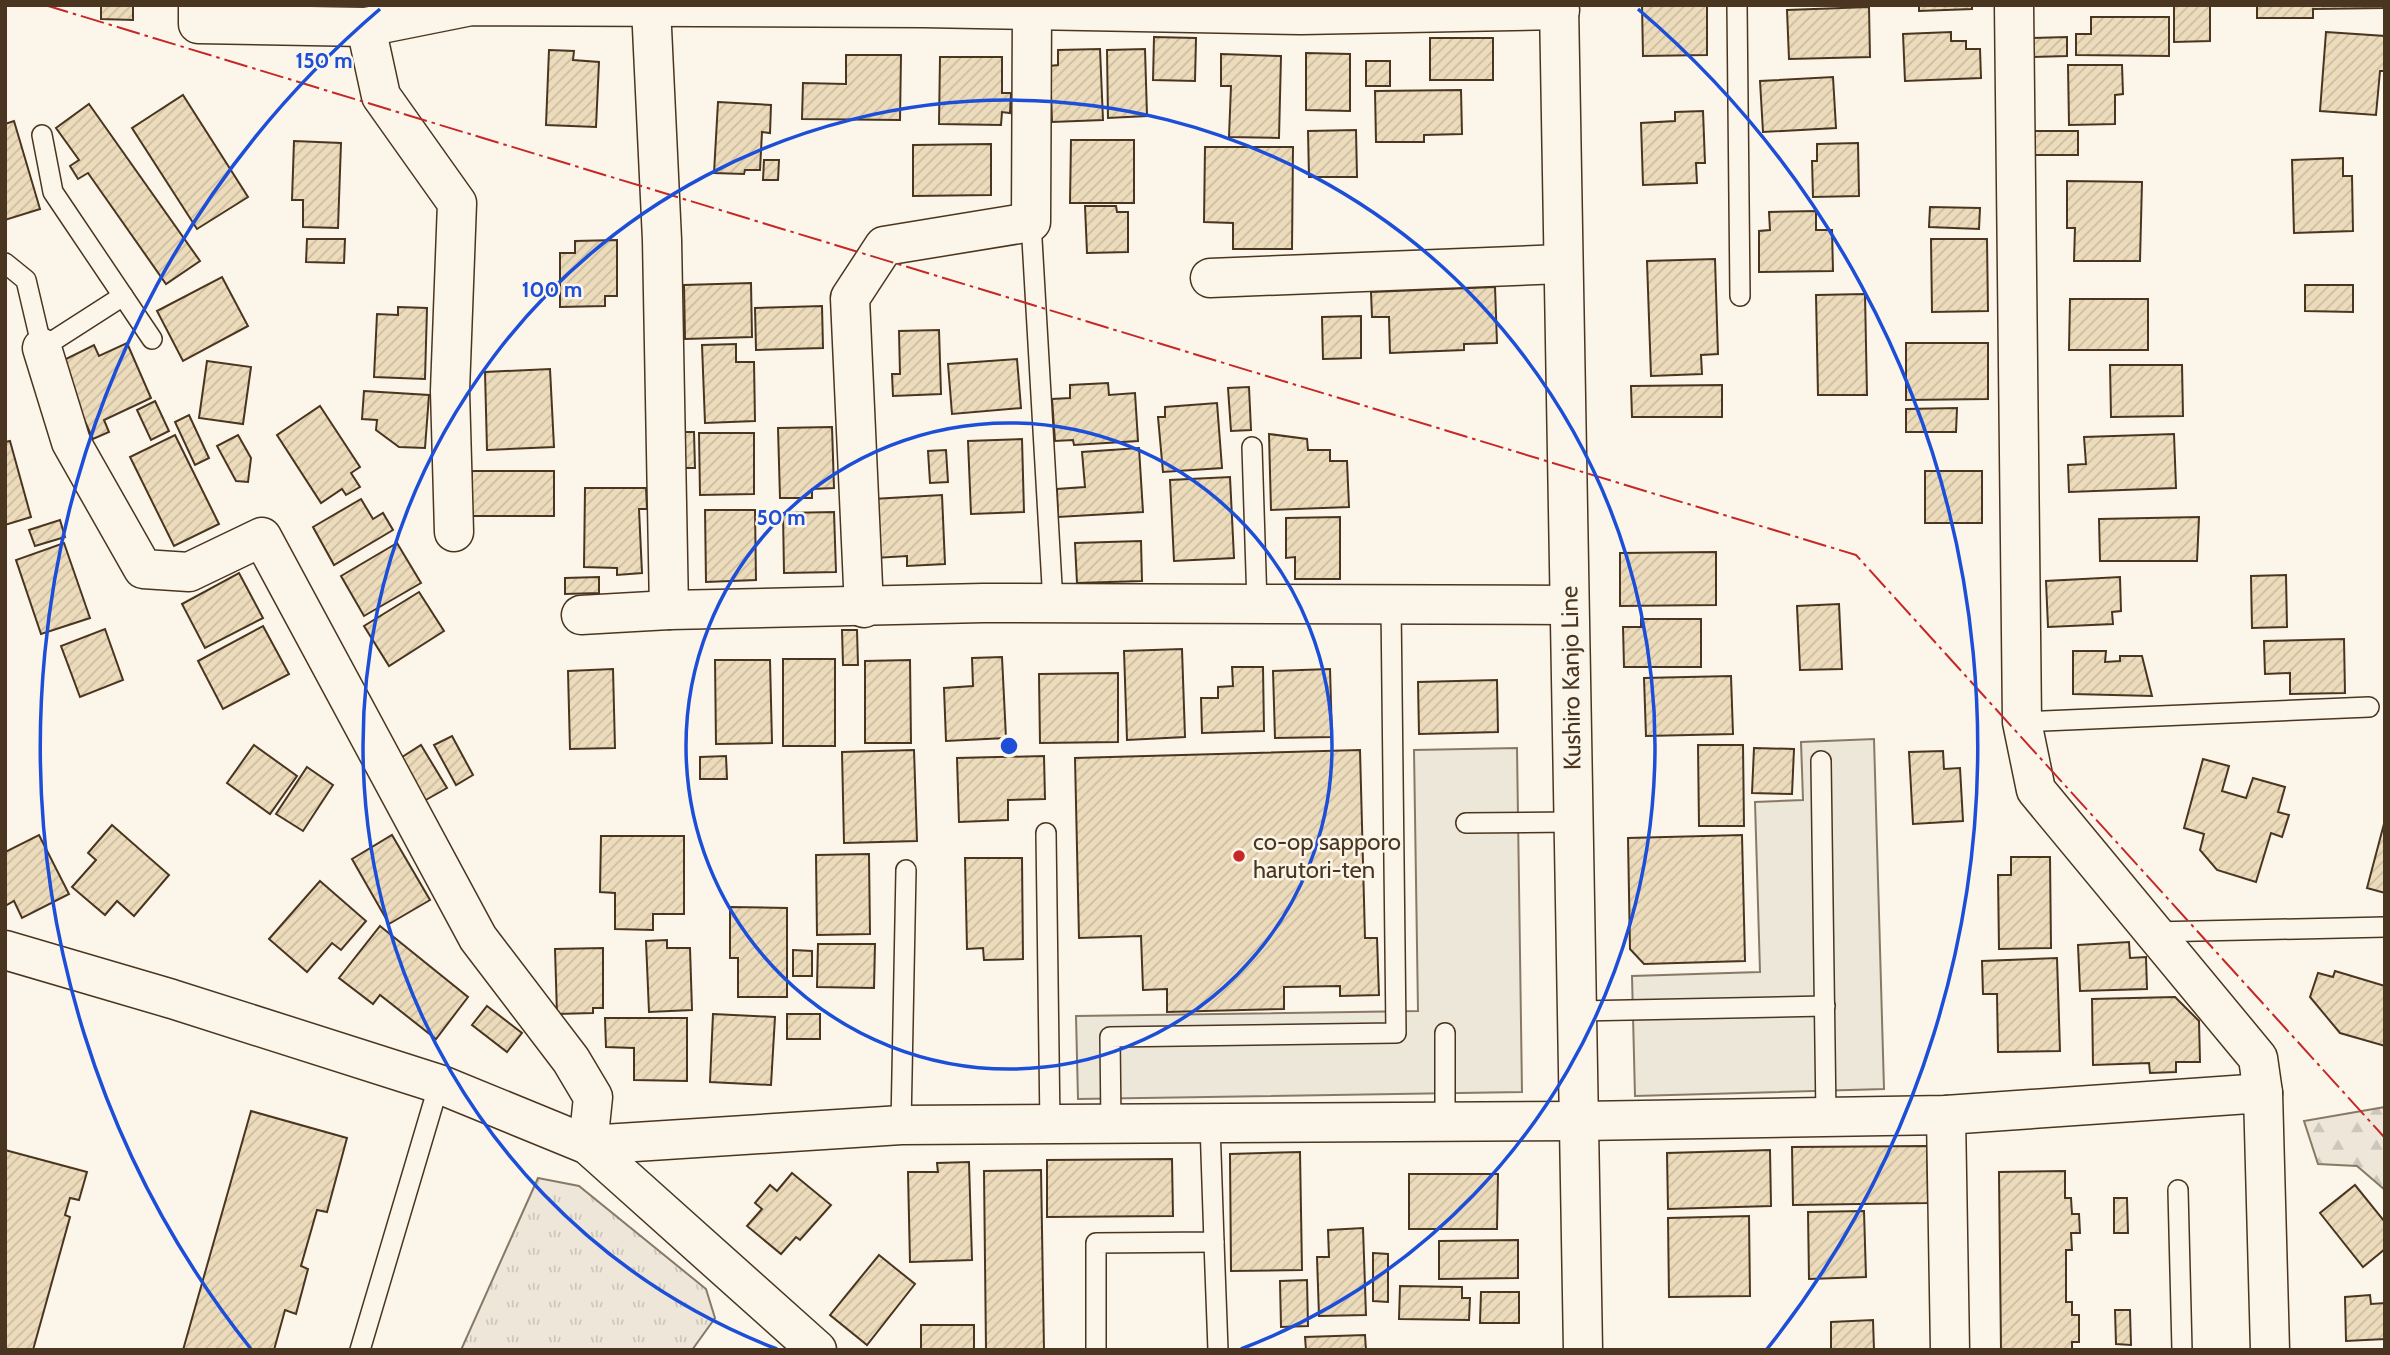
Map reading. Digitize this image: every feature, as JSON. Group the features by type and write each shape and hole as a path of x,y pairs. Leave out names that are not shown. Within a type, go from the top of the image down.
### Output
{"street":[{"path":"198,5 198,23 366,27 471,6 1128,9 1301,15 1560,8"},
{"path":"2014,5 2022,722 2036,790 2258,1058 2263,1093 2270,1350"},
{"path":"634,6 662,240 669,610"},
{"name":"Kushiro Kanjo Line","path":"1560,8 1562,264 1581,1121 1583,1350"},
{"path":"864,608 850,298 884,247 1031,222 1032,10"},
{"path":"366,27 382,96 457,203 450,391 454,532"},
{"path":"1210,278 1562,264"},
{"path":"42,348 71,442 143,569 189,572 262,537 478,938 571,1060 593,1097 588,1145"},
{"path":"581,615 669,610 1053,603 1569,605"},
{"path":"8,959 172,999 439,1084 588,1145 817,1350"},
{"path":"588,1145 901,1125 1581,1121 1946,1115 2263,1093"},
{"path":"1946,1115 1950,1350"}],"lane":[{"path":"1737,5 1740,296"},
{"path":"42,135 53,192 152,339"},
{"path":"1031,222 1053,603"},
{"path":"5,263 26,280 42,348 123,296"},
{"path":"1251,447 1257,604"},
{"path":"1111,1125 1110,1037 1395,1033 1391,605"},
{"path":"2022,722 2369,707"},
{"path":"1821,761 1826,1116"},
{"path":"1466,822 1574,821"},
{"path":"1046,833 1050,1126"},
{"path":"901,1125 906,870"},
{"path":"2153,932 2385,927"},
{"path":"1578,1011 1825,1006"},
{"path":"1445,1033 1446,1122"},
{"path":"360,1350 439,1084"},
{"path":"1210,1124 1218,1350"},
{"path":"2178,1190 2182,1350"},
{"path":"1096,1350 1096,1243 1214,1242"}],"green space":[{"path":"2385,1107 2385,1190 2357,1166 2318,1164 2304,1121"},
{"path":"538,1178 579,1186 706,1289 715,1318 692,1350 461,1350"}],"shaded area":[{"path":"1874,739 1884,1089 1635,1096 1632,976 1760,972 1755,802 1803,800 1801,742"},
{"path":"1517,748 1522,1092 1078,1099 1076,1016 1418,1011 1414,750"}],"building":[{"path":"101,5 133,5 133,20 101,19"},
{"path":"1642,5 1707,5 1707,55 1643,56"},
{"path":"1919,5 1972,5 1972,9 1919,11"},
{"path":"2174,5 2210,5 2210,41 2174,42"},
{"path":"2257,5 2383,5 2383,8 2313,9 2313,18 2257,18"},
{"path":"1869,7 1870,57 1789,59 1787,10"},
{"path":"2091,17 2169,17 2169,56 2076,55 2076,34 2091,34"},
{"path":"1951,32 1951,41 1966,41 1966,49 1980,49 1981,78 1905,81 1903,34"},
{"path":"2326,32 2385,36 2385,71 2380,71 2376,115 2320,111"},
{"path":"1154,37 1196,38 1195,81 1153,80"},
{"path":"2067,37 2067,56 2032,57 2031,38"},
{"path":"1430,38 1493,38 1493,80 1430,80"},
{"path":"1100,49 1103,120 1052,122 1050,66 1058,65 1058,50"},
{"path":"1145,49 1147,116 1108,118 1107,50"},
{"path":"549,50 574,51 573,60 599,62 596,127 546,125"},
{"path":"1306,53 1350,54 1350,111 1306,110"},
{"path":"1221,54 1281,56 1279,138 1229,137 1231,86 1221,86"},
{"path":"846,55 901,55 900,120 802,119 803,83 846,84"},
{"path":"940,57 1002,57 1002,93 1011,93 1010,113 1002,112 1001,125 939,124"},
{"path":"1366,61 1390,61 1390,86 1366,86"},
{"path":"2068,65 2122,65 2123,94 2115,95 2115,124 2069,125"},
{"path":"1833,77 1836,128 1763,132 1760,81"},
{"path":"1461,90 1462,134 1424,135 1424,142 1376,142 1375,91"},
{"path":"183,95 248,197 197,229 132,128"},
{"path":"718,102 771,105 770,133 762,132 760,170 745,170 744,174 714,173"},
{"path":"89,104 200,261 166,284 88,173 78,179 70,166 79,160 56,128"},
{"path":"1703,111 1705,163 1696,163 1697,183 1643,185 1641,123 1675,121 1675,112"},
{"path":"14,121 40,209 5,220 5,124"},
{"path":"1356,130 1357,177 1309,177 1308,131"},
{"path":"2033,131 2078,131 2078,155 2033,155"},
{"path":"1071,140 1134,140 1134,203 1070,203"},
{"path":"294,141 341,143 338,228 303,227 303,200 292,200"},
{"path":"1858,143 1859,196 1813,197 1812,161 1817,161 1817,144"},
{"path":"991,144 991,195 913,196 913,145"},
{"path":"1205,147 1293,147 1292,249 1233,249 1233,223 1204,222"},
{"path":"2343,158 2343,176 2352,176 2353,231 2294,233 2292,160"},
{"path":"764,160 779,160 778,180 763,180"},
{"path":"2067,181 2142,182 2140,261 2074,261 2075,228 2067,228"},
{"path":"1085,206 1116,206 1117,212 1128,212 1128,252 1087,253"},
{"path":"1930,207 1980,208 1979,229 1929,227"},
{"path":"1816,211 1816,230 1832,230 1833,271 1759,272 1759,231 1770,230 1769,212"},
{"path":"307,239 345,239 344,263 306,262"},
{"path":"1931,239 1987,239 1988,311 1932,312"},
{"path":"617,240 617,296 605,296 605,306 560,307 560,253 575,253 575,241"},
{"path":"1715,259 1718,354 1701,355 1702,374 1651,376 1647,261"},
{"path":"222,277 248,326 183,361 157,311"},
{"path":"751,283 752,337 685,339 684,285"},
{"path":"2305,285 2353,285 2353,312 2305,311"},
{"path":"1495,287 1497,343 1464,344 1464,350 1390,353 1389,317 1372,317 1371,292"},
{"path":"1865,294 1867,395 1818,395 1816,295"},
{"path":"2070,299 2148,299 2148,350 2069,350"},
{"path":"822,306 823,348 756,350 755,308"},
{"path":"398,307 427,308 425,379 374,377 377,314 398,315"},
{"path":"1361,316 1361,358 1323,359 1322,317"},
{"path":"939,330 941,394 893,396 892,374 900,374 899,331"},
{"path":"127,343 151,398 104,420 109,432 93,439 58,363 94,345 99,356"},
{"path":"1906,343 1988,343 1988,399 1906,400"},
{"path":"736,344 736,362 754,362 755,421 705,423 702,345"},
{"path":"1017,359 1021,408 952,414 948,364"},
{"path":"207,361 251,367 243,424 199,418"},
{"path":"2110,365 2182,365 2183,416 2111,417"},
{"path":"550,369 554,447 487,450 485,372"},
{"path":"1108,383 1109,395 1135,393 1138,441 1074,445 1073,440 1055,441 1052,399 1070,398 1070,385"},
{"path":"1722,385 1722,417 1632,417 1631,386"},
{"path":"1249,387 1251,430 1231,431 1228,388"},
{"path":"364,391 429,395 425,448 399,447 376,430 377,420 362,419"},
{"path":"155,401 169,431 151,440 137,410"},
{"path":"1217,403 1222,468 1163,472 1158,417 1165,417 1165,407"},
{"path":"320,406 360,467 351,473 360,487 346,495 342,489 321,503 277,435"},
{"path":"1957,408 1956,432 1906,432 1906,409"},
{"path":"189,415 209,458 195,465 175,422"},
{"path":"832,427 834,488 812,489 812,498 780,498 778,428"},
{"path":"677,432 694,432 695,468 677,468"},
{"path":"699,433 754,433 754,494 700,495"},
{"path":"1269,434 1307,439 1308,450 1330,450 1330,461 1347,461 1349,507 1271,510"},
{"path":"2174,434 2176,488 2069,492 2068,465 2086,464 2084,437"},
{"path":"175,435 219,524 174,546 130,457"},
{"path":"238,435 251,458 248,482 236,481 217,446"},
{"path":"1022,439 1024,512 971,514 968,441"},
{"path":"10,441 31,517 5,525 5,442"},
{"path":"1139,448 1143,512 1058,517 1057,489 1085,487 1082,452"},
{"path":"946,450 948,482 930,483 928,451"},
{"path":"472,471 554,471 554,516 472,516"},
{"path":"1925,471 1982,471 1982,523 1925,523"},
{"path":"1230,477 1234,558 1174,561 1170,480"},
{"path":"585,488 646,488 647,509 639,509 642,573 617,575 617,568 584,567"},
{"path":"942,495 945,564 907,566 907,556 875,558 873,499"},
{"path":"361,499 373,519 383,513 393,530 334,565 313,527"},
{"path":"705,510 755,510 756,580 706,582"},
{"path":"834,512 836,572 784,573 783,513"},
{"path":"1340,517 1340,579 1295,579 1295,557 1286,558 1286,518"},
{"path":"2199,517 2197,561 2100,561 2099,519"},
{"path":"60,520 65,537 35,546 29,530"},
{"path":"1141,541 1142,581 1077,583 1075,543"},
{"path":"64,543 90,618 41,634 16,560"},
{"path":"397,543 421,583 364,616 341,576"},
{"path":"1716,552 1716,605 1620,606 1620,553"},
{"path":"239,573 263,618 205,648 182,604"},
{"path":"2286,575 2287,627 2252,628 2251,576"},
{"path":"599,577 599,593 565,594 565,578"},
{"path":"2120,577 2121,611 2112,612 2113,624 2048,627 2046,581"},
{"path":"419,592 444,631 389,666 364,626"},
{"path":"1839,604 1842,669 1800,670 1797,606"},
{"path":"1641,619 1701,619 1701,667 1624,667 1623,627 1641,627"},
{"path":"263,626 289,674 223,709 198,661"},
{"path":"105,629 123,680 80,697 61,646"},
{"path":"842,630 857,630 858,665 843,665"},
{"path":"2344,639 2345,693 2290,694 2290,673 2265,674 2264,641"},
{"path":"1182,649 1185,737 1127,740 1124,651"},
{"path":"2073,651 2106,651 2105,662 2120,661 2120,656 2142,656 2152,696 2073,694"},
{"path":"1002,657 1006,738 946,741 944,688 973,686 972,658"},
{"path":"783,659 835,659 835,746 783,746"},
{"path":"715,660 770,660 772,743 716,744"},
{"path":"910,660 911,743 865,743 865,661"},
{"path":"1232,667 1263,667 1264,731 1202,733 1201,698 1218,698 1218,687 1233,686"},
{"path":"613,669 615,748 570,749 568,671"},
{"path":"1330,669 1332,737 1275,738 1273,671"},
{"path":"1118,673 1118,742 1040,743 1039,674"},
{"path":"1731,676 1733,734 1646,736 1644,678"},
{"path":"1497,680 1498,732 1419,734 1418,682"},
{"path":"452,736 473,775 456,785 434,745"},
{"path":"254,745 297,776 270,814 227,783"},
{"path":"421,745 447,788 424,801 399,759"},
{"path":"1698,745 1743,745 1744,826 1699,826"},
{"path":"1754,748 1794,749 1792,794 1752,793"},
{"path":"914,750 917,841 844,843 842,752"},
{"path":"1360,750 1365,938 1377,938 1379,995 1340,996 1340,986 1284,987 1284,1009 1167,1012 1167,989 1143,990 1141,936 1079,938 1075,758"},
{"path":"1943,751 1944,769 1960,768 1963,821 1913,824 1909,752"},
{"path":"726,756 727,779 700,779 700,757"},
{"path":"1044,756 1045,799 1008,800 1008,820 959,822 957,758"},
{"path":"2203,759 2229,766 2222,791 2246,798 2253,778 2285,787 2278,812 2289,815 2282,837 2271,833 2256,882 2217,870 2200,850 2204,834 2184,828"},
{"path":"307,767 333,785 303,831 276,814"},
{"path":"2385,820 2385,893 2367,888"},
{"path":"112,825 169,875 134,916 117,901 105,915 72,887 96,860 88,853"},
{"path":"39,835 69,894 22,918 14,901 5,906 5,852"},
{"path":"392,835 430,900 389,924 352,859"},
{"path":"1742,835 1745,961 1644,964 1630,949 1628,838"},
{"path":"601,836 684,836 684,914 653,914 653,930 615,929 615,893 600,892"},
{"path":"869,854 870,934 817,935 816,855"},
{"path":"2011,857 2050,857 2051,948 1999,949 1998,875 2011,875"},
{"path":"965,858 1022,858 1023,959 984,960 983,948 967,949"},
{"path":"320,881 366,921 341,950 332,943 307,972 269,939"},
{"path":"730,907 787,908 787,997 738,997 738,958 730,958"},
{"path":"380,926 468,997 436,1039 380,995 373,1004 339,978"},
{"path":"667,940 667,948 690,948 692,1010 649,1012 646,941"},
{"path":"2129,942 2130,958 2146,957 2147,989 2080,991 2078,945"},
{"path":"818,944 875,944 874,988 817,987"},
{"path":"603,948 603,1008 593,1008 593,1013 557,1014 555,949"},
{"path":"793,950 812,951 812,976 793,976"},
{"path":"2057,958 2060,1051 1998,1052 1997,994 1983,994 1982,961"},
{"path":"2335,971 2385,986 2385,1046 2340,1033 2310,997 2318,973 2333,977"},
{"path":"2175,997 2199,1021 2200,1062 2176,1062 2176,1072 2150,1073 2149,1063 2093,1065 2092,999"},
{"path":"487,1006 522,1033 507,1052 472,1025"},
{"path":"713,1014 775,1017 771,1085 710,1082"},
{"path":"787,1014 820,1014 820,1039 787,1039"},
{"path":"605,1018 687,1018 687,1081 634,1080 634,1048 606,1047"},
{"path":"251,1111 347,1138 327,1212 317,1210 301,1266 308,1269 296,1314 285,1310 274,1350 183,1350"},
{"path":"1927,1146 1928,1203 1793,1205 1792,1147"},
{"path":"5,1150 87,1172 79,1200 70,1198 65,1215 70,1217 33,1350 5,1350"},
{"path":"1770,1150 1771,1206 1668,1209 1667,1153"},
{"path":"1300,1152 1302,1270 1231,1271 1230,1154"},
{"path":"1172,1159 1173,1216 1047,1217 1047,1160"},
{"path":"969,1162 972,1260 910,1262 908,1172 938,1172 937,1163"},
{"path":"1041,1170 1044,1350 986,1350 984,1171"},
{"path":"2065,1171 2065,1198 2071,1198 2072,1214 2079,1214 2080,1233 2071,1233 2072,1250 2066,1250 2066,1302 2072,1302 2072,1315 2079,1315 2079,1342 2072,1342 2072,1350 2001,1350 1999,1172"},
{"path":"792,1173 831,1205 800,1240 796,1237 781,1254 747,1226 762,1209 755,1203 770,1185 777,1191"},
{"path":"1409,1174 1498,1174 1497,1229 1409,1229"},
{"path":"2355,1185 2385,1222 2385,1249 2363,1267 2320,1213"},
{"path":"2114,1198 2127,1198 2128,1233 2114,1233"},
{"path":"1864,1211 1866,1277 1809,1279 1808,1212"},
{"path":"1749,1216 1750,1296 1669,1297 1668,1218"},
{"path":"1363,1228 1366,1315 1319,1316 1317,1257 1329,1257 1328,1230"},
{"path":"1518,1240 1518,1278 1439,1279 1439,1241"},
{"path":"1373,1253 1388,1254 1388,1302 1373,1301"},
{"path":"879,1255 915,1284 867,1345 830,1315"},
{"path":"1307,1280 1308,1326 1281,1327 1280,1281"},
{"path":"1400,1286 1462,1287 1462,1298 1470,1298 1469,1320 1399,1319"},
{"path":"1481,1292 1519,1292 1519,1323 1480,1323"},
{"path":"2370,1295 2371,1304 2385,1303 2385,1339 2346,1341 2345,1297"},
{"path":"2115,1310 2130,1310 2131,1345 2116,1344"},
{"path":"1873,1320 1874,1350 1831,1350 1831,1322"},
{"path":"921,1325 974,1325 974,1350 921,1350"},
{"path":"1365,1335 1366,1350 1306,1350 1305,1337"}],"power":[{"path":"45,5 1856,555 2385,1138"}],"place":[{"name":"co-op sapporo harutori-ten","path":"1239,856"}]}
